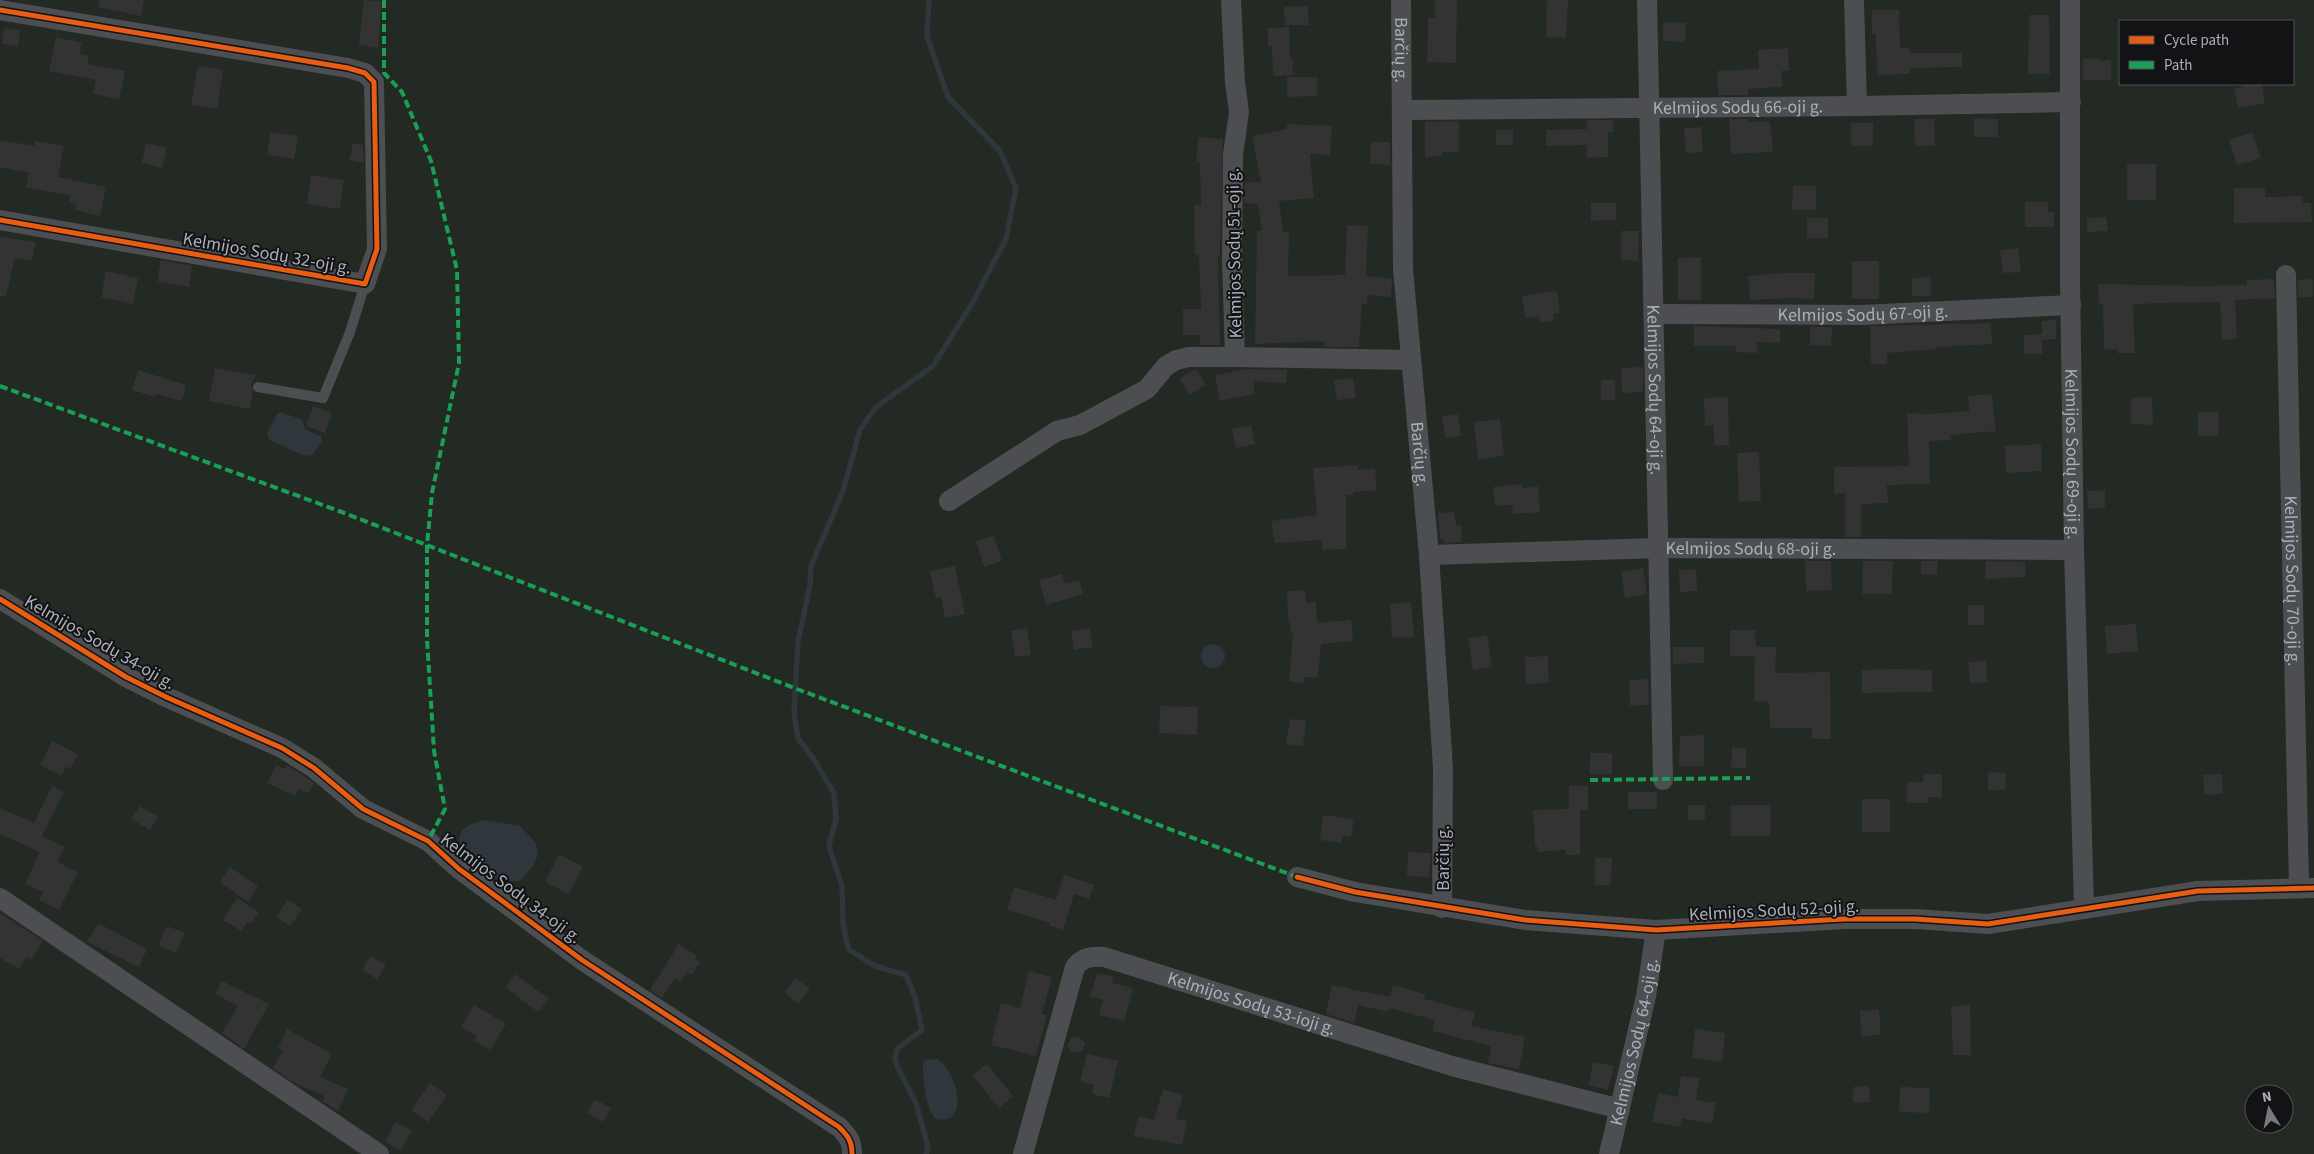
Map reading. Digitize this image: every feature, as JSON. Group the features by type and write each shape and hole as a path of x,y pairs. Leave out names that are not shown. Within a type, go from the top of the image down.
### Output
{"street":[{"name":"Kelmijos Sodų 51-oji g.","path":"949,501 1056,431 1080,425 1147,389 1166,366 1176,360 1235,357 1232,262 1233,155 1239,112 1235,82 1231,0"},
{"name":"Barčių g.","path":"1402,0 1404,110 1403,269 1428,555 1443,768 1442,908"},
{"name":"Kelmijos Sodų 64-oji g.","path":"1648,0 1663,780"},
{"path":"1854,0 1857,106"},
{"name":"Kelmijos Sodų 69-oji g.","path":"2070,0 2070,305 2074,550 2084,908"},
{"name":"Kelmijos Sodų 32-oji g.","path":"0,10 348,68 365,73 374,82 377,250 364,284 0,220"},
{"name":"Kelmijos Sodų 66-oji g.","path":"1404,110 1650,109 2071,102"},
{"name":"Kelmijos Sodų 70-oji g.","path":"2286,275 2306,888"},
{"name":"Kelmijos Sodų 67-oji g.","path":"1655,314 1861,315 2070,305"},
{"path":"1235,357 1411,360"},
{"name":"Kelmijos Sodų 68-oji g.","path":"1428,555 1660,548 2074,550"},
{"name":"Kelmijos Sodų 34-oji g.","path":"0,599 126,676 166,698 282,748 314,768 363,809 428,841 459,869 582,960 839,1127 848,1135 852,1143 852,1154"},
{"name":"Kelmijos Sodų 52-oji g.","path":"1297,878 1355,892 1442,908 1525,920 1656,930 1844,919 1915,919 1988,924 2031,919 2084,908 2198,892 2306,888"},
{"path":"0,898 379,1154"},
{"name":"Kelmijos Sodų 64-oji g.","path":"1609,1154 1646,996 1656,930"},
{"name":"Kelmijos Sodų 53-ioji g.","path":"1023,1154 1075,967 1080,960 1091,956 1104,957 1452,1066 1620,1108"}],"lane":[{"path":"258,387 323,398 350,332 364,284"}],"shaded area":[{"path":"0,0 2314,0 2314,1154 0,1154"},
{"path":"280,412 301,419 306,430 321,436 322,442 312,455 305,456 269,440 267,434 277,414"},
{"path":"1213,644 1221,648 1225,656 1221,664 1213,668 1205,664 1201,656 1205,648"},
{"path":"484,820 520,826 536,843 538,855 533,866 520,881 504,881 493,876 471,861 463,852 459,842 461,833 468,826"},
{"path":"937,1059 948,1070 956,1087 957,1096 955,1112 951,1118 941,1120 933,1116 923,1080 923,1064 925,1060"}],"building":[{"path":"99,0 144,0 141,16 98,7"},
{"path":"364,0 382,1 378,48 359,45"},
{"path":"1435,0 1457,0 1456,63 1427,62 1428,18 1435,18"},
{"path":"1547,0 1568,0 1566,38 1546,37"},
{"path":"1308,6 1309,25 1285,25 1284,7"},
{"path":"1872,10 1899,10 1900,48 1909,48 1910,53 1962,53 1962,67 1910,68 1910,74 1877,75 1876,34 1872,34"},
{"path":"2029,15 2049,15 2050,74 2028,74"},
{"path":"1663,22 1686,23 1685,42 1663,41"},
{"path":"1289,27 1290,58 1292,58 1293,75 1273,76 1272,46 1268,46 1268,28"},
{"path":"4,28 20,31 18,47 2,44"},
{"path":"56,37 82,43 79,54 89,56 87,64 125,71 119,99 93,94 96,80 49,71"},
{"path":"1788,48 1789,71 1781,71 1782,87 1748,89 1748,95 1718,95 1717,71 1759,69 1758,50"},
{"path":"2099,58 2100,61 2111,60 2111,80 2083,80 2083,59"},
{"path":"198,66 223,70 217,109 191,105"},
{"path":"1287,77 1317,77 1317,96 1287,97"},
{"path":"2242,85 2262,85 2265,103 2238,108 2234,88 2242,87"},
{"path":"1974,118 1998,119 1998,137 1974,137"},
{"path":"1729,119 1749,119 1749,122 1770,121 1773,152 1731,154"},
{"path":"1914,119 1934,119 1935,146 1915,146"},
{"path":"1587,120 1613,120 1613,132 1608,132 1608,157 1587,158 1587,145 1546,146 1546,130 1587,129"},
{"path":"1459,121 1459,152 1442,152 1442,156 1425,157 1425,122"},
{"path":"1851,123 1873,123 1873,146 1851,146"},
{"path":"1287,124 1332,126 1330,155 1310,154 1314,198 1279,201 1283,232 1289,232 1288,276 1345,275 1347,225 1368,226 1366,276 1392,279 1391,297 1368,295 1367,304 1362,304 1359,347 1324,347 1324,341 1255,344 1257,231 1262,231 1258,204 1244,203 1245,182 1261,182 1252,136 1287,129"},
{"path":"1701,127 1703,152 1686,153 1684,128"},
{"path":"1496,130 1513,130 1513,145 1496,145"},
{"path":"271,132 298,136 294,159 267,155"},
{"path":"2252,132 2261,158 2237,165 2229,140"},
{"path":"1198,137 1223,139 1220,255 1218,255 1220,345 1200,345 1200,335 1183,335 1183,309 1201,309 1199,255 1195,255 1194,205 1201,205 1200,163 1196,163"},
{"path":"0,140 34,146 35,141 64,146 58,177 106,187 100,216 75,210 76,204 69,202 70,196 26,187 29,173 0,167"},
{"path":"1371,142 1390,142 1390,165 1370,164"},
{"path":"146,143 167,148 162,168 142,163"},
{"path":"353,143 363,145 364,163 349,160"},
{"path":"2127,164 2156,164 2156,200 2127,200"},
{"path":"311,175 344,180 340,209 307,204"},
{"path":"1793,186 1816,186 1816,210 1792,210"},
{"path":"2234,188 2265,188 2265,197 2303,196 2303,203 2311,203 2312,222 2234,223"},
{"path":"2025,202 2048,202 2048,212 2054,212 2054,227 2025,227"},
{"path":"1591,203 1616,203 1616,220 1591,221"},
{"path":"2106,217 2108,231 2087,232 2087,218"},
{"path":"1807,218 1828,218 1828,238 1807,238"},
{"path":"1621,231 1639,231 1638,261 1621,260"},
{"path":"0,237 36,242 32,261 15,258 6,296 0,296"},
{"path":"2018,248 2021,272 2003,273 2000,250"},
{"path":"1701,257 1701,300 1678,300 1678,258"},
{"path":"161,260 192,266 189,287 157,281"},
{"path":"1852,261 1879,261 1879,299 1852,299"},
{"path":"106,271 138,278 133,304 101,297"},
{"path":"1815,273 1814,299 1750,300 1748,276"},
{"path":"1931,277 1931,296 1912,296 1912,278"},
{"path":"2272,279 2274,281 2275,298 2235,300 2237,339 2222,340 2220,302 2154,303 2133,305 2135,353 2117,353 2117,349 2104,350 2103,304 2099,304 2098,284 2247,285 2247,280"},
{"path":"2313,279 2313,297 2298,297 2298,280"},
{"path":"1557,291 1560,313 1553,314 1554,321 1540,323 1539,316 1525,318 1522,296"},
{"path":"2056,320 2056,339 2042,340 2042,354 2024,354 2024,335 2042,334 2042,321"},
{"path":"1991,323 1992,344 1937,347 1937,349 1887,353 1887,364 1871,364 1870,326"},
{"path":"1694,326 1780,329 1780,343 1757,342 1757,353 1736,352 1736,346 1694,346"},
{"path":"1810,327 1832,327 1831,346 1810,345"},
{"path":"1643,367 1643,392 1622,393 1621,368"},
{"path":"215,368 256,375 251,385 253,391 250,409 209,401"},
{"path":"1196,369 1206,385 1189,395 1180,378"},
{"path":"1247,369 1287,370 1286,383 1253,381 1255,394 1220,401 1215,375"},
{"path":"138,370 186,385 182,401 156,394 155,397 132,390"},
{"path":"1353,378 1356,398 1337,400 1334,380"},
{"path":"1601,380 1615,380 1615,400 1601,400"},
{"path":"1992,394 1996,431 1950,435 1951,440 1929,441 1930,484 1887,485 1888,503 1861,504 1861,537 1845,537 1845,493 1834,494 1834,467 1909,466 1907,413 1928,414 1969,411 1968,396"},
{"path":"1728,397 1729,445 1714,445 1714,425 1705,426 1704,398"},
{"path":"2152,397 2153,425 2131,424 2131,398"},
{"path":"313,406 332,413 325,433 306,426"},
{"path":"2198,412 2219,412 2218,436 2198,436"},
{"path":"1458,414 1461,436 1445,438 1442,416"},
{"path":"1500,419 1504,456 1478,459 1474,422"},
{"path":"1251,425 1255,444 1236,448 1232,429"},
{"path":"2041,444 2042,471 2006,473 2005,446"},
{"path":"1759,452 1761,501 1739,502 1737,453"},
{"path":"1358,465 1358,470 1375,469 1377,490 1353,492 1353,495 1346,495 1346,549 1322,550 1322,540 1275,543 1271,521 1317,515 1313,468"},
{"path":"1522,484 1522,488 1538,486 1540,512 1513,514 1512,505 1495,506 1493,487"},
{"path":"2105,490 2105,508 2088,509 2087,491"},
{"path":"1454,512 1456,525 1461,525 1462,542 1446,543 1440,538 1438,513"},
{"path":"994,536 1002,561 984,567 976,541"},
{"path":"1805,561 1831,561 1832,590 1806,591"},
{"path":"1863,561 1893,561 1892,594 1862,594"},
{"path":"1921,561 1938,561 1937,575 1921,574"},
{"path":"1986,561 2025,562 2026,577 1985,579"},
{"path":"955,566 965,614 945,618 941,597 936,598 930,571"},
{"path":"1643,568 1647,594 1625,598 1621,572"},
{"path":"1696,569 1697,591 1680,592 1679,570"},
{"path":"1062,574 1065,584 1079,580 1083,594 1046,605 1039,580"},
{"path":"1305,590 1306,603 1316,602 1317,623 1351,620 1353,641 1321,644 1318,677 1304,677 1304,683 1289,682 1293,633 1291,634 1288,617 1287,591"},
{"path":"1411,602 1414,637 1392,638 1390,604"},
{"path":"1968,605 1984,605 1984,625 1968,625"},
{"path":"2136,624 2138,651 2107,654 2105,626"},
{"path":"1027,628 1031,655 1015,657 1011,631"},
{"path":"1090,628 1093,647 1074,650 1071,631"},
{"path":"1730,630 1755,630 1756,647 1776,647 1775,673 1830,672 1831,739 1812,739 1812,728 1770,728 1769,702 1754,701 1755,656 1730,656"},
{"path":"1487,635 1492,667 1473,670 1468,638"},
{"path":"1673,647 1704,647 1704,663 1673,664"},
{"path":"1548,656 1549,683 1526,684 1525,657"},
{"path":"1986,661 1987,682 1970,683 1968,662"},
{"path":"1862,670 1932,670 1932,692 1862,693"},
{"path":"1648,679 1649,705 1630,706 1629,680"},
{"path":"1160,706 1198,707 1197,735 1159,733"},
{"path":"1290,719 1306,721 1303,746 1286,744"},
{"path":"1704,735 1704,766 1679,766 1680,736"},
{"path":"52,741 78,754 70,769 66,767 61,776 40,765"},
{"path":"1732,747 1746,748 1746,768 1731,768"},
{"path":"1590,753 1612,753 1612,774 1590,774"},
{"path":"276,765 285,769 287,765 314,783 309,793 299,789 295,796 267,783"},
{"path":"1988,772 2006,773 2005,790 1988,790"},
{"path":"1923,774 1942,774 1942,798 1928,797 1928,803 1907,803 1907,782 1923,782"},
{"path":"2222,774 2223,794 2204,795 2203,775"},
{"path":"52,786 64,792 42,836 65,847 57,862 78,872 59,910 39,900 43,892 25,884 40,852 0,834 0,808 34,823"},
{"path":"1569,786 1588,786 1588,810 1580,810 1580,855 1566,855 1566,850 1537,852 1533,810 1569,809"},
{"path":"1628,792 1657,792 1657,809 1628,809"},
{"path":"1862,799 1890,799 1890,832 1862,832"},
{"path":"1688,805 1705,805 1705,820 1688,820"},
{"path":"1731,805 1771,805 1770,836 1731,836"},
{"path":"140,806 158,817 150,830 131,819"},
{"path":"1323,815 1354,819 1351,837 1342,836 1341,843 1320,840"},
{"path":"1408,852 1431,853 1429,877 1407,876"},
{"path":"559,854 583,867 569,894 545,882"},
{"path":"1595,858 1612,858 1611,885 1595,885"},
{"path":"230,867 258,886 248,902 220,882"},
{"path":"1064,875 1094,885 1089,899 1074,894 1063,930 1049,925 1050,923 1007,910 1014,887 1056,900"},
{"path":"237,898 259,912 251,924 247,922 241,931 223,920"},
{"path":"288,900 302,909 290,926 276,917"},
{"path":"0,913 43,941 31,960 26,957 19,969 0,958"},
{"path":"98,923 147,949 139,967 87,942"},
{"path":"167,926 185,933 176,953 158,945"},
{"path":"679,944 697,956 695,959 700,962 692,975 687,972 681,981 675,978 662,998 650,990"},
{"path":"370,956 386,965 377,979 362,970"},
{"path":"1029,971 1052,977 1042,1014 1047,1015 1036,1056 991,1045 1001,1003 1020,1008"},
{"path":"1097,973 1114,977 1112,983 1133,988 1124,1021 1099,1015 1103,1000 1090,997"},
{"path":"515,974 549,999 538,1012 505,987"},
{"path":"796,978 810,989 798,1004 784,992"},
{"path":"222,981 269,1004 244,1049 222,1033 238,1006 215,994"},
{"path":"1332,985 1390,997 1393,985 1425,994 1424,999 1475,1012 1471,1026 1525,1037 1519,1069 1488,1063 1491,1046 1432,1031 1435,1020 1389,1008 1388,1012 1358,1005 1354,1023 1326,1014"},
{"path":"474,1005 506,1024 490,1050 474,1041 477,1036 461,1027"},
{"path":"1970,1005 1971,1055 1953,1055 1951,1006"},
{"path":"1879,1009 1881,1035 1861,1036 1860,1011"},
{"path":"287,1029 332,1054 320,1077 348,1089 338,1111 322,1101 324,1096 293,1082 273,1068 283,1050 278,1048"},
{"path":"1695,1029 1725,1033 1722,1062 1692,1058"},
{"path":"1079,1037 1085,1043 1082,1051 1073,1053 1067,1046 1071,1038"},
{"path":"1087,1054 1118,1061 1109,1098 1092,1094 1094,1085 1080,1081"},
{"path":"1593,1062 1614,1066 1608,1090 1588,1085"},
{"path":"987,1064 1013,1096 999,1108 972,1075"},
{"path":"1681,1076 1699,1078 1696,1100 1716,1103 1712,1124 1682,1118 1680,1127 1652,1122 1658,1093 1678,1097"},
{"path":"430,1083 447,1095 428,1122 411,1110"},
{"path":"1869,1086 1870,1102 1853,1103 1853,1087"},
{"path":"1900,1087 1930,1088 1929,1113 1899,1112"},
{"path":"1163,1089 1183,1095 1176,1119 1187,1121 1182,1145 1134,1136 1138,1116 1154,1120"},
{"path":"595,1099 611,1108 603,1122 587,1113"},
{"path":"395,1122 412,1130 401,1151 385,1142"}],"waterway":[{"path":"926,1154 928,1147 916,1103 898,1068 895,1058 897,1049 922,1030 915,997 906,975 875,966 848,949 843,923 842,886 829,846 836,819 834,793 815,761 798,738 794,713 798,641 810,585 811,566 843,491 860,430 876,407 933,366 973,302 1006,239 1016,188 1000,151 948,97 927,36 929,0"}],"marked path":[{"path":"384,0 384,73 402,92 431,161 457,270 459,363 432,493 427,545 427,639 434,751 445,809 428,841"},
{"path":"0,386 339,511 797,689 1297,877"},
{"path":"1590,780 1750,778"}],"cycle path":[{"path":"0,10 348,68 365,73 374,82 377,249 365,284 0,220"},
{"path":"0,599 126,677 166,697 282,748 314,768 363,809 428,841 459,869 582,960 839,1127 849,1139 852,1154"},
{"path":"1297,877 1355,892 1525,920 1656,930 1844,919 1915,919 1988,924 2198,891 2314,888"}]}
